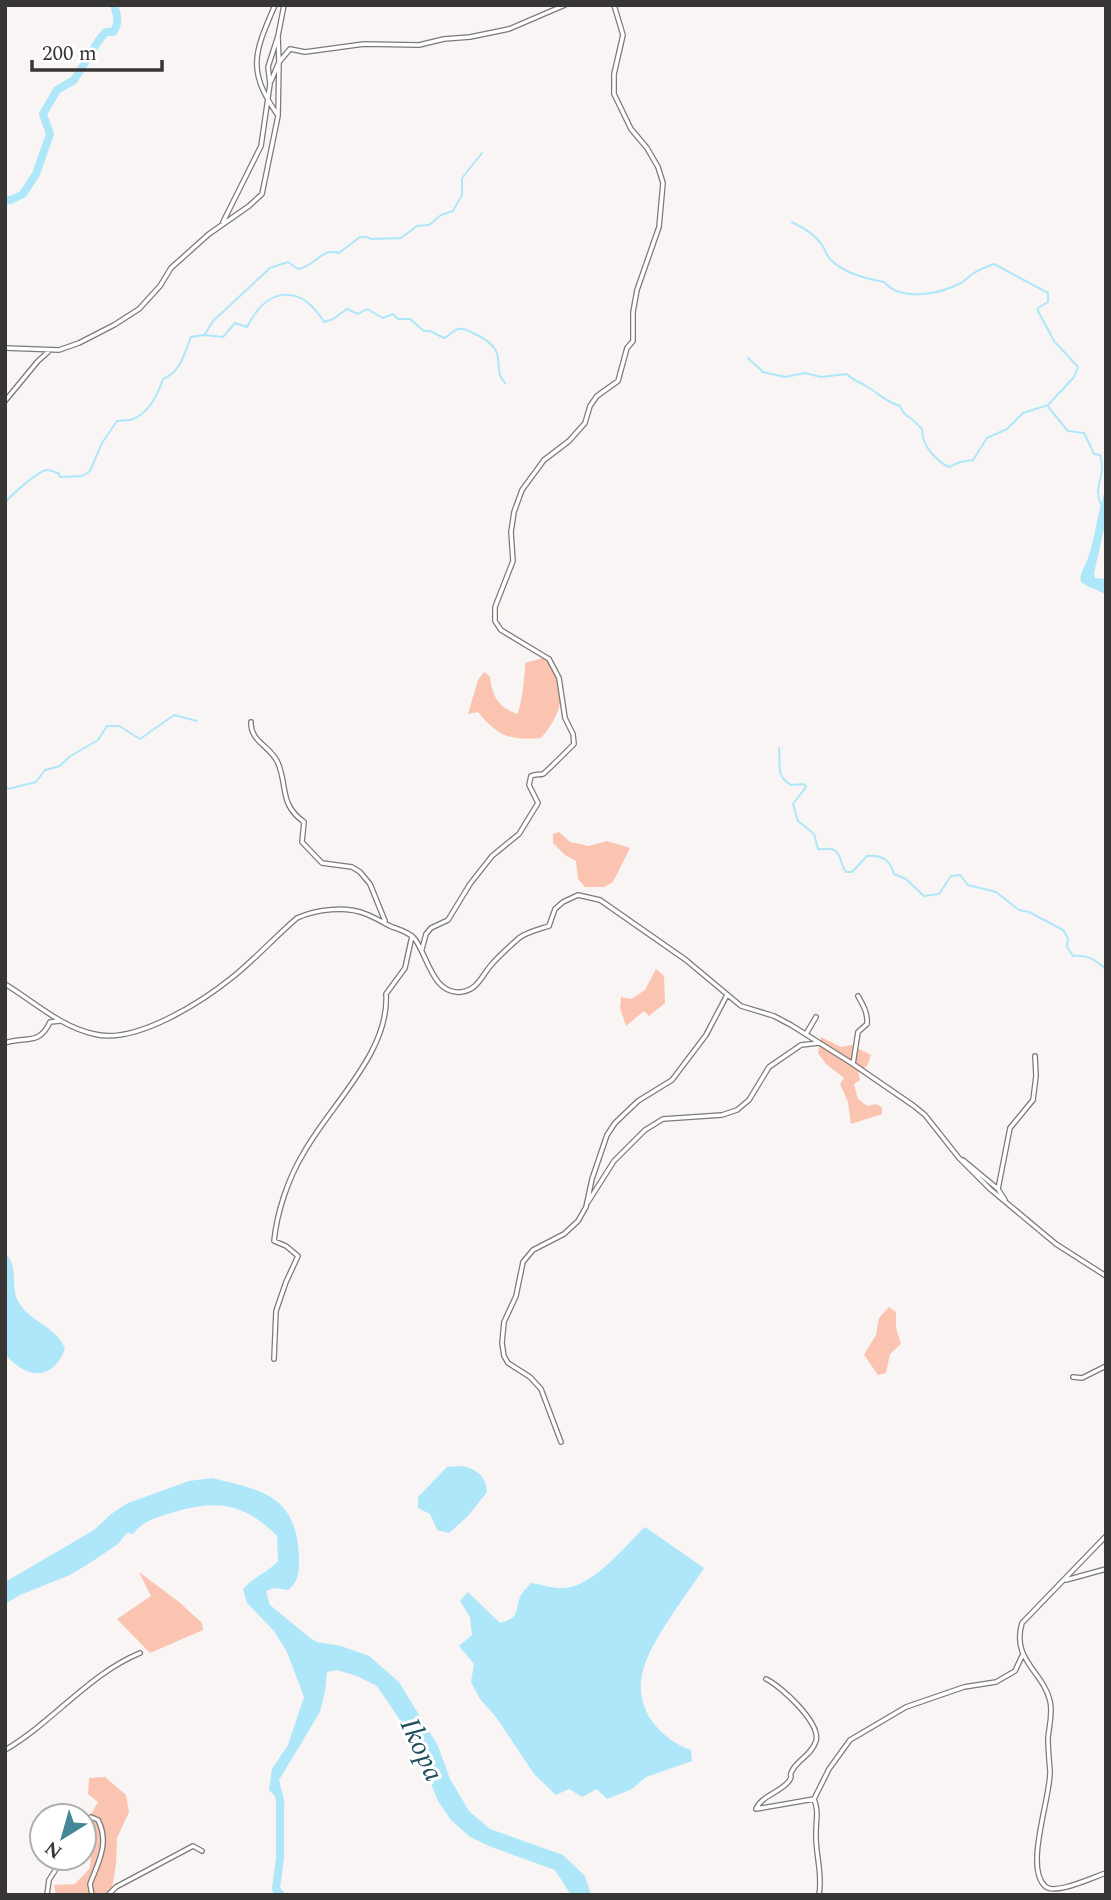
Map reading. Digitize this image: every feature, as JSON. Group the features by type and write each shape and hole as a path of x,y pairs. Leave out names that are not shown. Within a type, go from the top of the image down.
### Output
{"street":[{"path":"275,5 260,40 255,66 267,100 278,116"},
{"path":"270,84 268,68 284,5"},
{"path":"222,224 261,146 270,84 279,62 290,49 305,52 364,44 419,45 444,38 470,37 509,29 565,5"},
{"path":"422,948 431,928 449,920 470,884 492,856 519,834 538,803 529,785 531,776 542,774 574,744 573,734 565,718 559,678 549,659 501,631 495,621 495,607 513,561 511,532 514,512 522,490 544,460 569,441 585,423 590,406 597,396 618,381 627,348 633,341 633,312 637,289 659,227 663,183 661,175 647,148 631,129 614,94 614,74 623,35 614,5"},
{"path":"5,348 50,351 79,343 139,309 160,286 171,268 262,194 278,116 278,36"},
{"path":"5,401 38,361 50,351"},
{"path":"251,722 252,734 273,754 279,764 288,805 293,814 304,822 302,842 321,863 352,867 360,872 370,884 386,923"},
{"path":"5,984 62,1021 95,1035 123,1034 165,1022 233,977 297,918 307,913 335,909 364,912 412,936 422,948 430,971 442,985 454,992 463,992 475,987 489,966 522,935 549,926 555,909 563,902 578,895 600,900 686,960 741,1006 774,1016 806,1034 925,1115 959,1158 1010,1208 1056,1244 1106,1276"},
{"path":"274,1359 276,1311 298,1256 286,1246 274,1241 276,1219 302,1155 373,1048 383,1027 387,1009 386,994 405,968 412,936"},
{"path":"586,1207 599,1155 615,1123 638,1101 672,1080 706,1035 727,996"},
{"path":"853,1064 858,1032 867,1024 866,1011 858,996"},
{"path":"806,1034 817,1017"},
{"path":"5,1043 37,1038 45,1033 50,1022 62,1021"},
{"path":"561,1443 541,1389 504,1356 504,1322 516,1297 527,1256 542,1244 564,1234 578,1221 593,1191 614,1161 645,1130 663,1119 722,1115 737,1110 749,1100 769,1067 801,1045 820,1043"},
{"path":"998,1189 1010,1128 1033,1100 1035,1056"},
{"path":"959,1158 970,1164 998,1189 1010,1208"},
{"path":"1073,1377 1082,1378 1106,1366"},
{"path":"1106,1536 1022,1623 1019,1632 1022,1656 1050,1700 1050,1782 1042,1817 1037,1868 1039,1877 1049,1889 1062,1888 1106,1873"},
{"path":"1063,1580 1106,1569"},
{"path":"5,1750 20,1742 89,1685 126,1659 140,1653"},
{"path":"814,1799 829,1769 850,1740 906,1707 964,1687 996,1682 1015,1671 1022,1656"},
{"path":"766,1679 777,1684 806,1715 815,1729 817,1739 808,1756 792,1770 788,1782 764,1799 756,1809 814,1799"},
{"path":"814,1799 818,1808 816,1833 821,1882 819,1895"},
{"path":"98,1824 103,1834 98,1869"},
{"path":"107,1895 116,1887 193,1846 202,1851"},
{"path":"47,1895 49,1880 54,1872"},
{"path":"92,1895 90,1884 96,1872"}],"shaded area":[{"path":"550,656 559,678 561,698 555,718 541,738 521,739 505,735 492,727 478,712 468,714 478,680 484,672 490,677 497,700 517,714 522,697 525,663"},
{"path":"559,832 570,842 589,846 607,841 630,848 613,882 604,887 585,887 578,879 576,861 553,843 553,834"},
{"path":"656,969 664,976 665,1003 649,1016 644,1011 626,1026 620,1008 621,997 631,999 645,990"},
{"path":"821,1037 841,1047 851,1045 871,1055 867,1066 858,1072 860,1080 854,1084 858,1099 867,1106 876,1104 882,1107 882,1114 851,1124 848,1102 840,1084 844,1078 826,1064 818,1053"},
{"path":"889,1307 896,1312 896,1328 901,1344 890,1354 886,1373 878,1375 864,1355 876,1335 879,1318"},
{"path":"139,1572 179,1602 202,1623 203,1630 150,1653 117,1619 151,1596"},
{"path":"105,1777 126,1795 129,1812 117,1838 111,1895 56,1895 54,1885 75,1884 86,1872 98,1872 98,1802 88,1794 89,1778"}],"water":[{"path":"1106,488 1106,520 1094,573 1095,578 1106,579 1106,595 1081,582 1081,574 1090,552"},
{"path":"5,1253 12,1263 18,1301 29,1315 56,1335 65,1349 60,1360 46,1372 29,1372 5,1354"},
{"path":"463,1466 480,1474 487,1492 468,1516 449,1533 437,1530 430,1514 418,1508 418,1497 447,1467"},
{"path":"212,1478 261,1492 283,1508 291,1520 299,1556 298,1574 295,1583 288,1590 274,1588 266,1591 270,1605 310,1638 369,1656 399,1682 438,1746 450,1779 469,1811 490,1829 563,1855 585,1876 591,1895 571,1895 555,1870 470,1837 451,1820 438,1801 414,1741 377,1686 357,1676 337,1670 327,1672 320,1712 279,1780 285,1805 269,1790 272,1769 288,1745 304,1697 287,1652 274,1631 247,1603 243,1589 278,1561 277,1536 253,1516 241,1510 228,1506 201,1506 160,1517 145,1523 133,1534 127,1533 118,1544 70,1575 20,1595 5,1604 5,1582 94,1530 128,1503 189,1481"},
{"path":"645,1527 704,1568 653,1646 643,1670 641,1684 645,1708 651,1719 668,1738 691,1750 692,1761 646,1777 632,1789 607,1799 597,1789 582,1797 569,1789 556,1795 534,1774 496,1717 480,1699 471,1682 474,1664 459,1646 472,1635 470,1617 460,1601 468,1592 500,1623 511,1619 521,1595 531,1583 559,1588 583,1583 606,1566"}],"waterway":[{"path":"5,200 23,194 36,174 50,134 43,114 57,90 74,80 99,40 106,32 113,32 115,29 117,19 114,5"},
{"path":"205,334 213,321 270,268 288,262 298,269 304,267 327,253 339,253 360,237 401,238 417,226 429,225 441,215 453,211 462,195 462,178 482,153"},
{"path":"792,222 815,237 835,264 848,272 884,282 900,292 932,293 961,283 994,264 1048,293 1048,302 1038,308 1038,311 1054,341 1078,367 1074,377 1048,405 1068,431 1084,433 1094,454 1100,455 1102,469 1098,492 1101,504"},
{"path":"5,503 43,471 53,471 60,477 82,476 90,471 102,443 117,421 133,419 148,408 163,379 178,367 191,337 223,337 235,323 247,327 264,304 284,295 305,301 324,322 347,309 358,314 367,309 383,318 393,314 398,319 410,319 424,331 444,338 458,329 467,330 493,347 505,383"},
{"path":"748,358 763,372 785,377 805,373 821,377 847,374 900,406 922,429 929,450 949,467 973,460 987,438 1007,429 1023,413 1048,405"},
{"path":"5,787 8,789 36,782 45,770 60,766 69,757 98,740 107,726 119,726 140,739 174,715 197,721"},
{"path":"779,748 783,778 791,785 804,784 806,787 793,804 798,821 814,834 818,849 837,852 846,872 852,872 867,856 881,857 887,861 894,874 906,879 924,896 939,894 951,876 960,875 968,885 996,892 1019,910 1029,912 1063,930 1068,938 1067,947 1073,956 1091,958 1106,969"},
{"name":"Ikopa","path":"278,1792 280,1858 276,1889 281,1895"}]}
